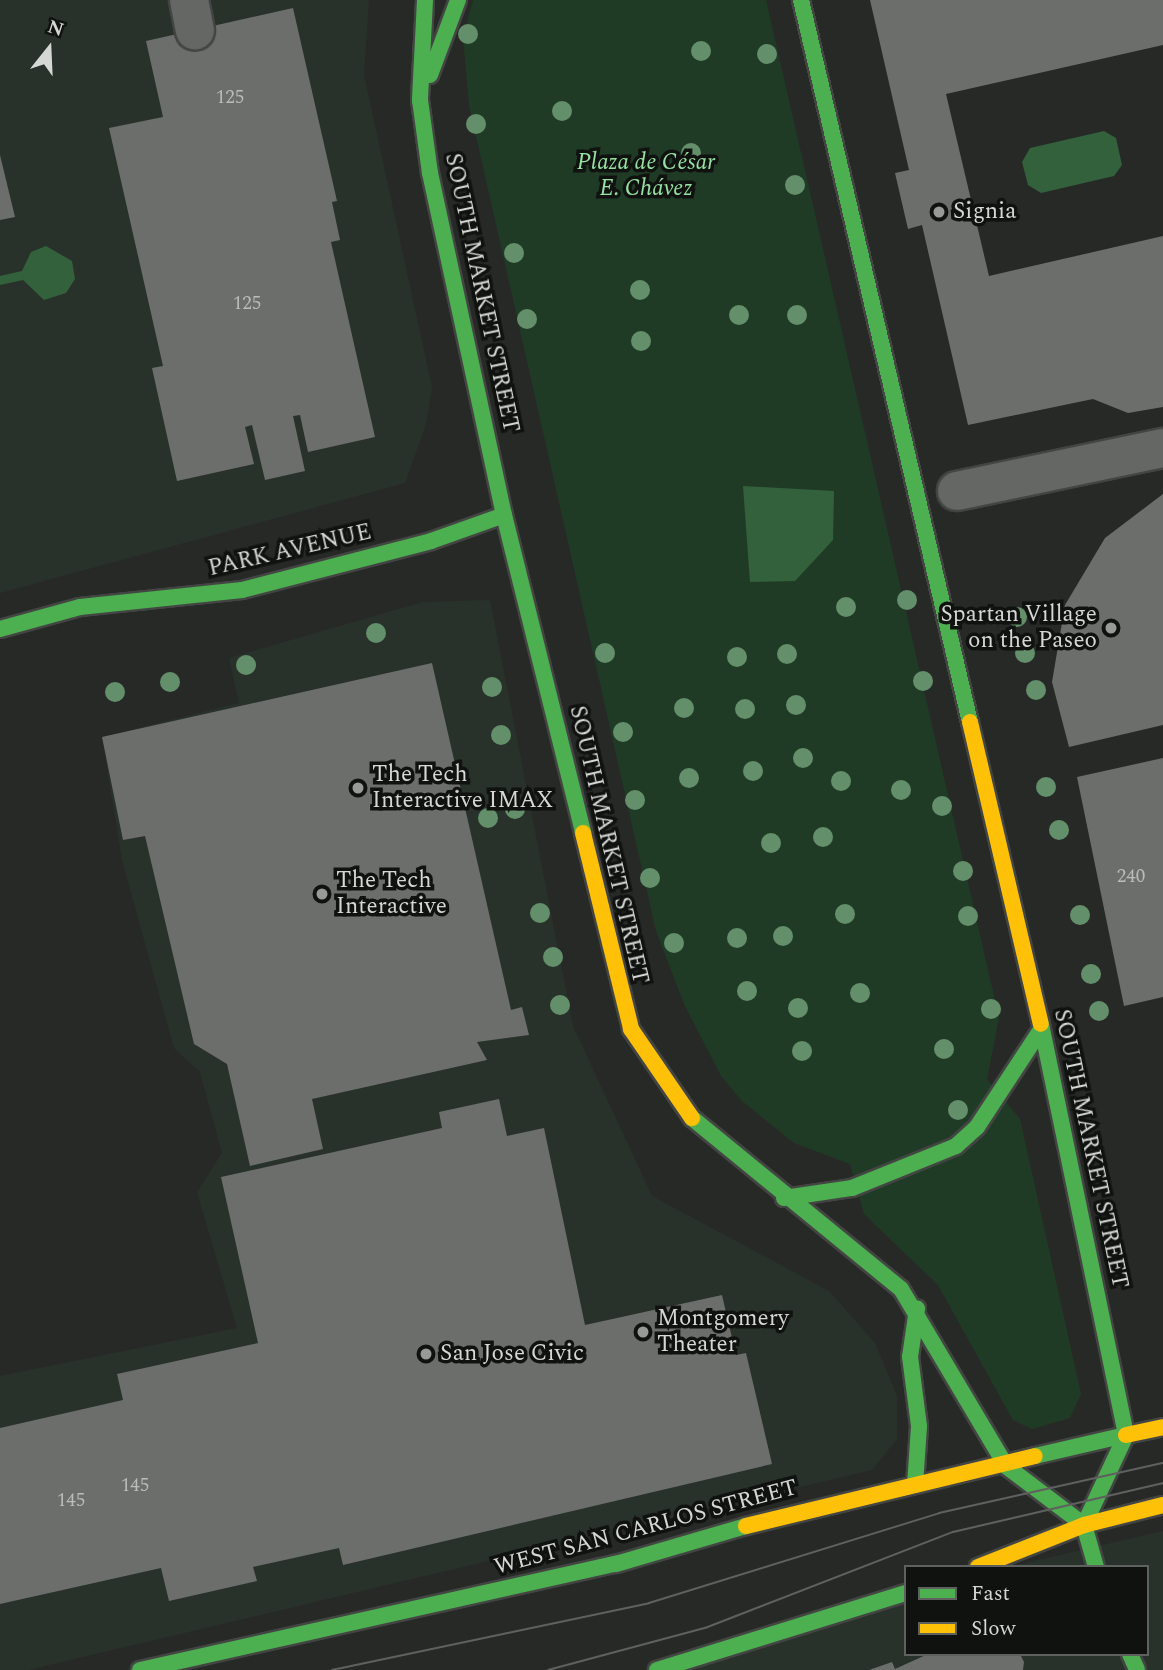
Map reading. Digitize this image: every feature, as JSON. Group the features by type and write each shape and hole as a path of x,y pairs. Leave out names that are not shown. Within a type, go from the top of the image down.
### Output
{"main road":[{"name":"SOUTH MARKET STREET","path":"425,0 420,100 430,173 504,516 631,1029 684,1112 784,1198 883,1271 918,1309 1006,1466 1084,1525"},
{"path":"420,100 458,0"},
{"name":"SOUTH MARKET STREET","path":"801,0 1042,1028 1126,1435"},
{"name":"PARK AVENUE","path":"0,629 80,607 242,590 431,541 504,516"},
{"path":"784,1198 852,1188 956,1146 977,1127 1042,1028"},
{"path":"915,1485 919,1426 910,1357 918,1309"},
{"name":"WEST SAN CARLOS STREET","path":"140,1670 616,1564 915,1485 1006,1466 1163,1427"},
{"path":"1095,1565 1084,1525 1126,1435"},
{"path":"983,1565 1084,1525 1163,1506"},
{"path":"657,1670 904,1594"}],"street":[{"path":"957,491 1163,448"}],"shaded area":[{"path":"0,0 369,0 364,75 432,387 426,424 405,483 0,593"},
{"path":"1104,131 1116,138 1122,165 1114,176 1041,193 1028,185 1022,162 1030,148"},
{"path":"46,246 72,261 75,279 66,293 44,300 23,280 0,285 0,276 22,271 31,252"},
{"path":"743,486 834,491 833,540 795,581 750,582"},
{"path":"490,600 573,1026 652,1196 829,1291 875,1343 897,1396 897,1439 872,1470 28,1670 0,1670 0,1376 237,1328 197,1192 222,1153 200,1072 174,1048 122,860 102,737 239,703 229,658 423,602"},
{"path":"1163,1531 1163,1670 663,1670 904,1598 904,1656 1149,1656 1149,1565 1017,1565"}],"green space":[{"name":"Plaza de César E. Chávez","path":"473,0 766,0 999,1018 987,1079 1020,1119 1081,1394 1070,1418 1032,1429 1013,1420 938,1285 864,1214 850,1164 794,1143 742,1101 721,1076 684,1004 656,931 469,105 463,37"}],"building":[{"name":"Signia","path":"870,0 1163,0 1163,45 946,94 989,276 1163,236 1163,407 1128,413 1093,399 968,425 922,225 908,229 895,173 909,170"},
{"path":"293,8 337,201 332,202 340,240 331,242 375,437 308,452 300,415 293,416 305,471 265,480 252,425 245,427 254,464 177,481 152,368 163,366 109,128 163,117 146,41"},
{"path":"0,155 15,217 0,220"},
{"name":"Spartan Village on the Paseo","path":"1163,494 1163,725 1069,747 1052,682 1065,605 1105,538"},
{"name":"The Tech Interactive","path":"432,663 511,1010 522,1007 529,1035 477,1042 487,1060 312,1099 323,1149 250,1166 227,1064 194,1044 145,836 123,840 102,737"},
{"path":"1163,758 1163,997 1124,1006 1077,777"},
{"path":"499,1099 507,1136 544,1128 585,1325 722,1295 736,1355 746,1353 772,1464 343,1565 339,1548 253,1567 257,1581 169,1601 161,1568 0,1604 0,1428 123,1400 117,1374 258,1343 221,1177 442,1128 439,1112"},
{"path":"924,1656 1021,1656 1024,1662 1023,1670 869,1670 892,1662 895,1669"}],"tram line":[{"path":"332,1670 649,1603 939,1513 1163,1463"},
{"path":"548,1670 705,1628 953,1532 1163,1483"}],"traffic: fast":[{"path":"425,0 420,100 430,173 504,515 583,833"},
{"path":"430,75 458,0"},
{"path":"801,0 970,722"},
{"path":"0,629 80,607 242,590 431,541 504,515"},
{"path":"1041,1024 1126,1435 1084,1525"},
{"path":"784,1198 852,1188 956,1146 977,1127 1042,1028"},
{"path":"692,1118 901,1289 1006,1466 1084,1525 1095,1565"},
{"path":"915,1485 919,1426 910,1357 917,1309"},
{"path":"1035,1456 1126,1435"},
{"path":"140,1670 616,1564 746,1526"},
{"path":"657,1670 904,1594"},
{"path":"1131,1656 1137,1670"}],"traffic: slow":[{"path":"970,722 1041,1024"},
{"path":"583,833 631,1029 692,1118"},
{"path":"1126,1435 1163,1427"},
{"path":"746,1526 1035,1456"},
{"path":"1084,1525 1163,1505"},
{"path":"983,1565 1084,1525"}],"place":[{"name":"Signia","path":"939,212"},
{"name":"Spartan Village on the Paseo","path":"1111,628"},
{"name":"The Tech Interactive IMAX","path":"358,788"},
{"name":"The Tech Interactive","path":"322,894"},
{"name":"Montgomery Theater","path":"643,1332"},
{"name":"San Jose Civic","path":"426,1354"}]}
